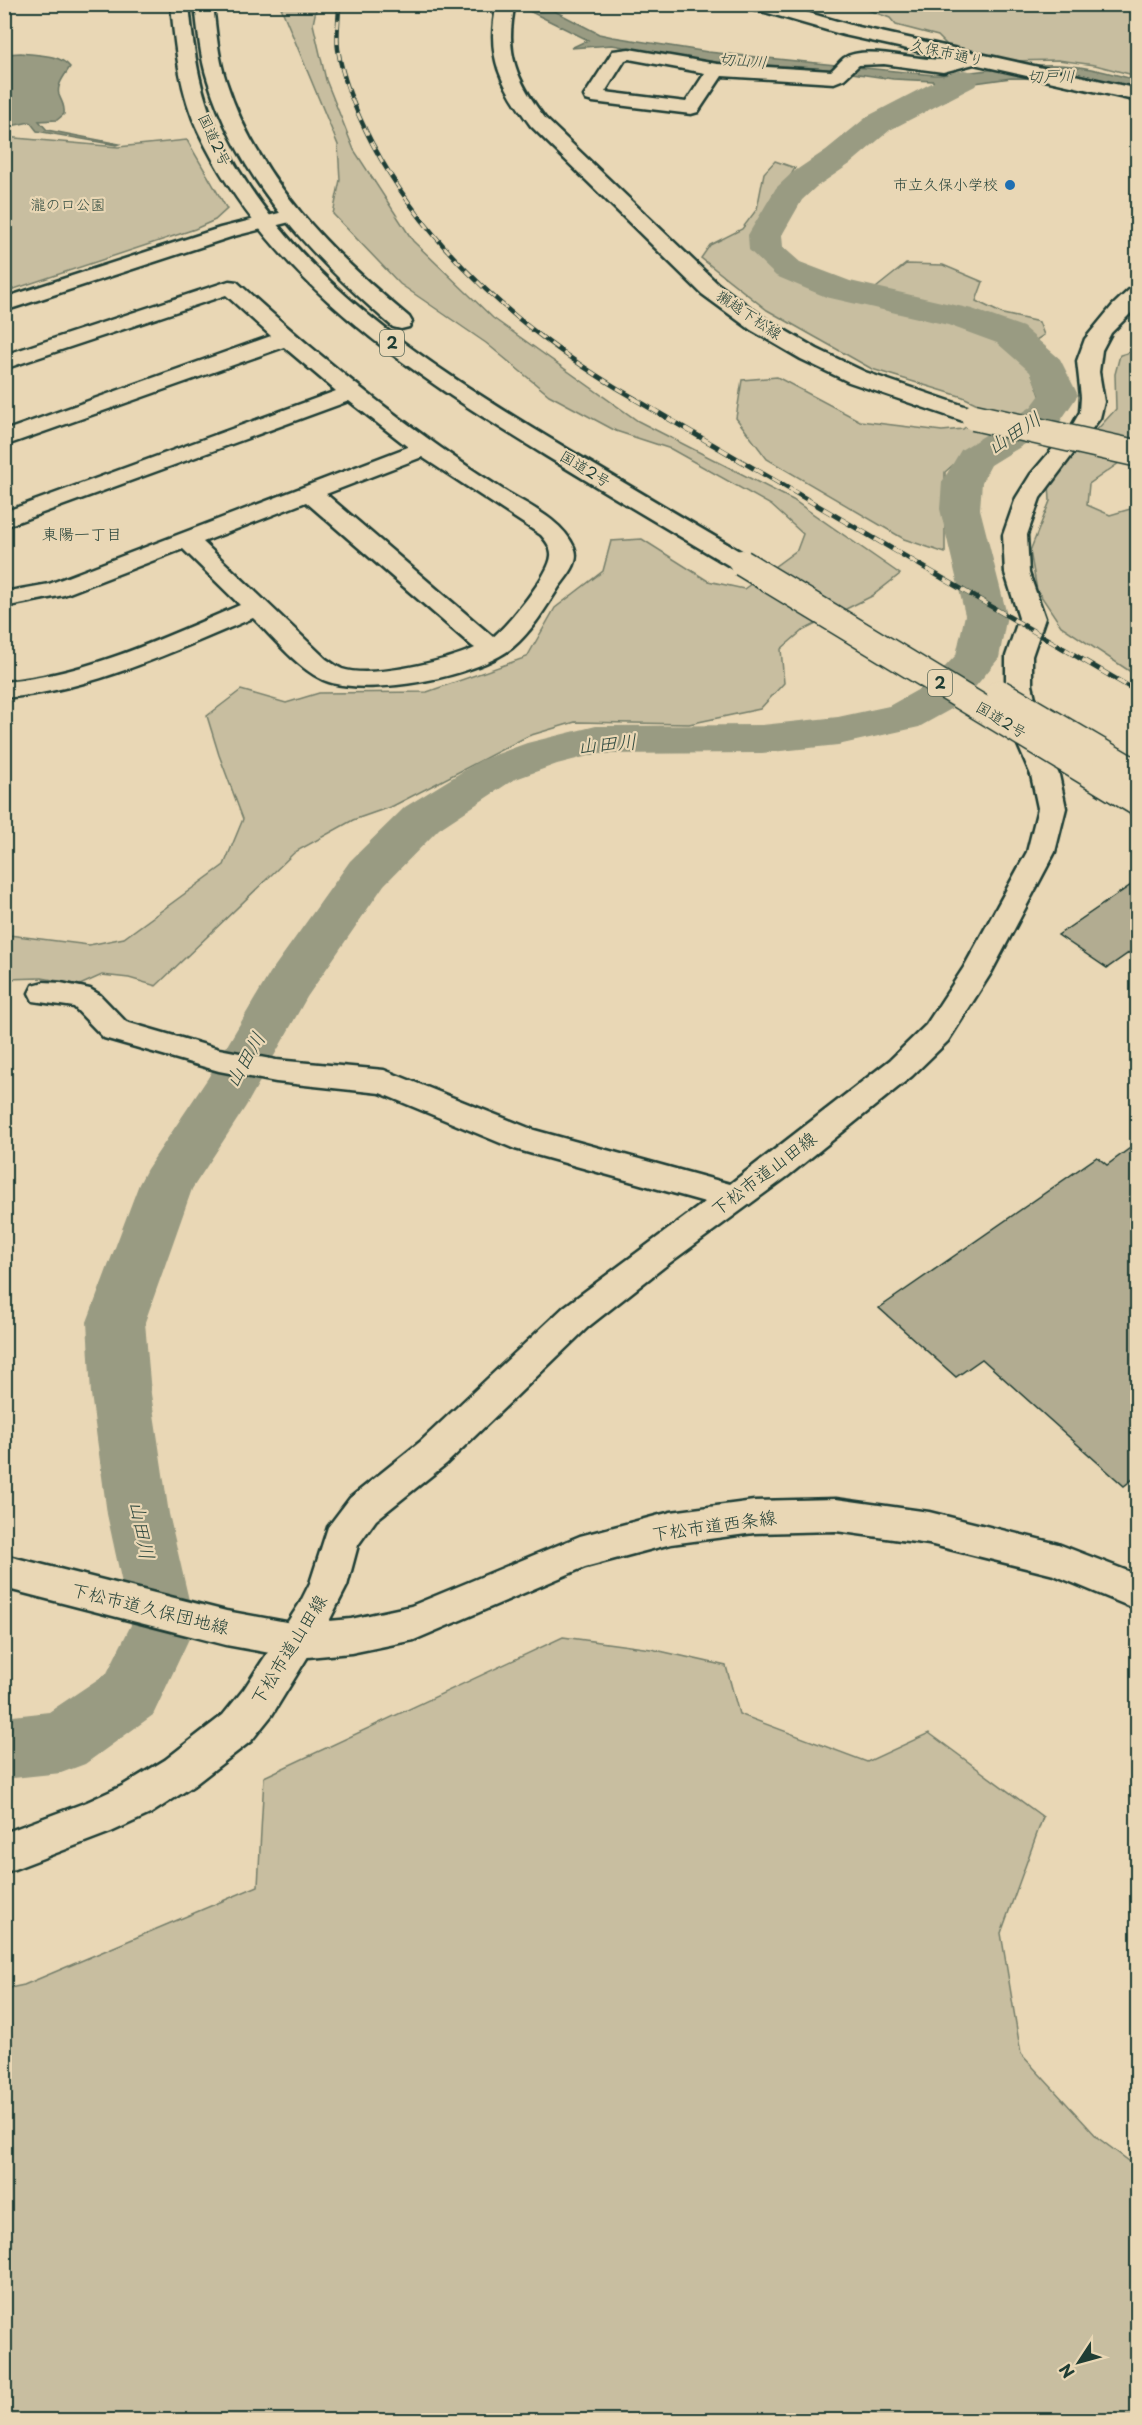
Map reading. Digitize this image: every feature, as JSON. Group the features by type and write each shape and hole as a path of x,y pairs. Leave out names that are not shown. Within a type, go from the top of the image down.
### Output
{"main road":[{"name":"国道2号","path":"180,4 191,84 208,132 240,192 291,254 339,302 412,359 507,423 752,557 1137,774"},
{"name":"国道2号","path":"204,4 217,81 237,128 267,186 291,216 366,294 416,335"},
{"name":"久保市通り","path":"757,4 850,31 1137,95"},
{"name":"獺越下松線","path":"506,5 501,25 500,48 503,65 519,97 538,122 710,289 759,325 808,354 857,377 974,417 1136,453"},
{"path":"717,70 691,108 593,96 619,54 717,70 834,77 854,60 876,59 931,67 949,67 972,58"},
{"path":"4,305 264,222 291,216"},
{"path":"4,362 229,287 285,339 351,393 425,448 550,530 563,545 564,560 527,619 494,648 472,659 443,668 362,680 336,676 317,664 187,540"},
{"name":"下松市道山田線","path":"4,1853 97,1818 136,1800 179,1773 237,1728 258,1702 297,1641 328,1586 342,1538 363,1509 433,1453 576,1317 735,1198 901,1068 937,1033 976,973 1022,893 1041,852 1052,808 1045,775 1032,745 1019,685 1019,656 1032,618 1021,591 1014,563 1013,536 1027,500 1044,473 1090,414 1094,396 1088,370 1088,357 1099,336 1137,294"},
{"path":"4,439 285,339"},
{"path":"4,520 351,393"},
{"path":"4,600 55,590 425,448"},
{"name":"国道2号","path":"610,461 752,557 1137,803"},
{"path":"310,493 481,640 494,648"},
{"path":"4,690 68,681 109,668 257,607"},
{"path":"44,993 71,994 87,1001 102,1021 115,1030 219,1060 257,1067 384,1082 526,1140 735,1198"},
{"name":"下松市道西条線","path":"297,1641 351,1636 414,1623 580,1552 671,1528 754,1517 836,1515 929,1528 1058,1560 1137,1593"},
{"name":"下松市道久保団地線","path":"16,1575 226,1628 297,1641"}],"green space":[{"path":"280,5 317,5 313,24 326,80 354,150 413,241 493,318 638,421 793,500 900,574 872,596 802,631 781,649 784,683 760,709 689,724 575,722 528,736 393,806 353,820 295,852 156,986 129,978 102,975 80,985 42,978 5,979 4,937 9,935 89,945 124,938 224,865 243,819 207,716 241,690 286,703 319,693 427,692 527,657 555,608 603,571 611,541 642,539 708,581 744,589 797,550 803,534 771,505 671,449 616,431 549,395 486,343 400,284 333,214 340,180 338,145"},
{"path":"840,5 1137,5 1137,76 1095,65 1058,60 1008,61 948,46 938,36 896,25 890,18 860,7"},
{"name":"瀧の口公園","path":"4,137 118,147 187,140 227,209 215,220 195,229 5,292"},
{"path":"775,161 795,168 758,233 763,253 795,275 862,299 906,264 943,265 983,282 976,301 1003,314 1039,322 1044,335 1036,340 1025,353 1041,398 1027,417 971,449 945,472 945,553 904,539 767,459 736,418 742,380 777,377 860,421 942,431 963,429 988,409 963,397 872,369 767,310 701,258 710,245 742,229 757,209 764,173"},
{"path":"1137,350 1137,438 1119,463 1089,484 1087,505 1110,515 1137,507 1137,676 1061,626 1037,590 1030,551 1050,501 1049,482 1116,409 1115,374 1120,355"},
{"path":"563,1637 651,1649 726,1666 739,1714 867,1762 929,1733 1043,1817 1001,1933 1021,2054 1098,2138 1137,2167 1137,2420 5,2420 5,1989 24,1985 258,1886 264,1777"}],"water":[{"path":"517,5 543,5 599,34 708,52 934,75 1028,66 1070,66 1137,80 1137,89 1085,79 1011,78 975,83 938,95 933,81 893,79 817,68 704,61 612,45 571,48 588,40"},
{"path":"21,53 54,57 70,67 61,80 58,91 64,106 64,114 57,120 39,121 47,130 119,144 37,131 30,122 5,125 5,54"}],"building":[{"path":"1137,881 1137,947 1107,968 1058,935"},
{"path":"1137,1143 1137,1476 1124,1486 982,1359 956,1377 879,1308 1097,1157 1107,1165"}],"waterway":[{"name":"山田川","path":"4,1748 61,1742 130,1694 163,1626 138,1514 121,1394 116,1322 166,1184 227,1092 288,986 367,873 422,818 497,770 543,753 596,740 762,739 838,731 903,717 946,693 977,658 986,615 960,509 962,482 975,458 1045,415 1059,395 1047,367 1010,335 959,317 839,289 788,269 766,250 765,235 788,195 804,180 838,157 879,123 964,79"}],"railway":[{"path":"339,4 338,49 351,98 372,143 396,183 423,221 453,256 521,320 558,349 636,399"},
{"path":"633,398 1138,692"}],"place":[{"name":"市立久保小学校","path":"1010,185"}],"district":[{"name":"東陽一丁目","path":"82,534"}],"water label":[{"name":"切山川","path":"743,60"},
{"name":"切戸川","path":"1051,76"}]}
